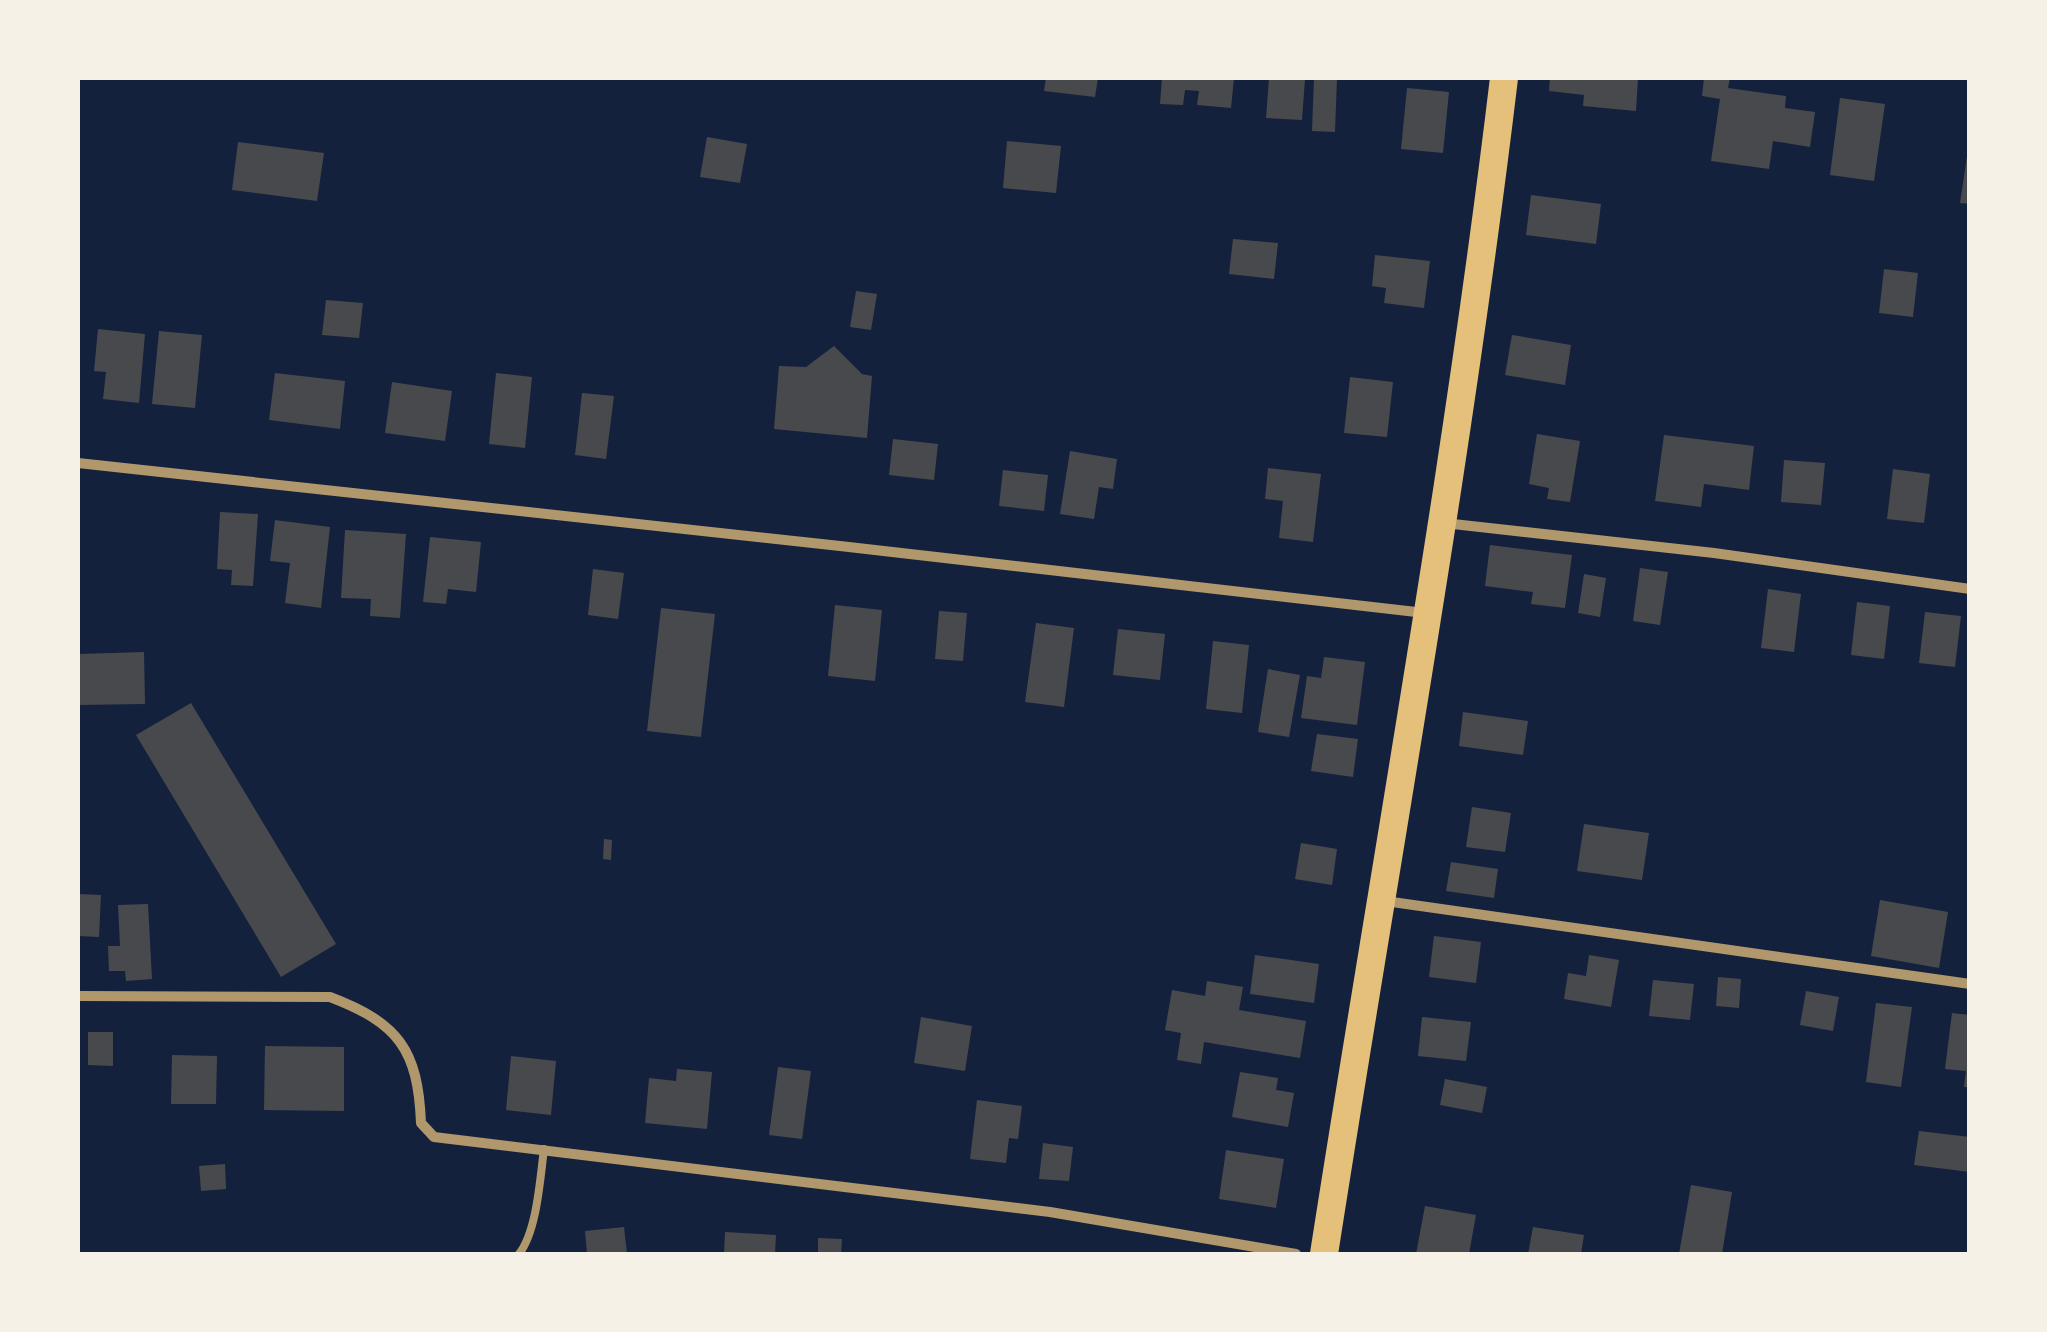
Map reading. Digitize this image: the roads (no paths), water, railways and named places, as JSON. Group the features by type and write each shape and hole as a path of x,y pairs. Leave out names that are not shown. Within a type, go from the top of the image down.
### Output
{"highway":[{"path":"1324,1254 1443,522 1482,262 1504,78"}],"street":[{"path":"78,463 1426,614"},
{"path":"1443,522 1714,553 1970,589"},
{"path":"1379,900 1970,984"},
{"path":"78,996 330,997 367,1011 395,1033 409,1057 420,1088 421,1122 434,1136 1050,1212 1296,1254"}],"lane":[{"path":"519,1254 524,1249 535,1208 544,1150"}]}
